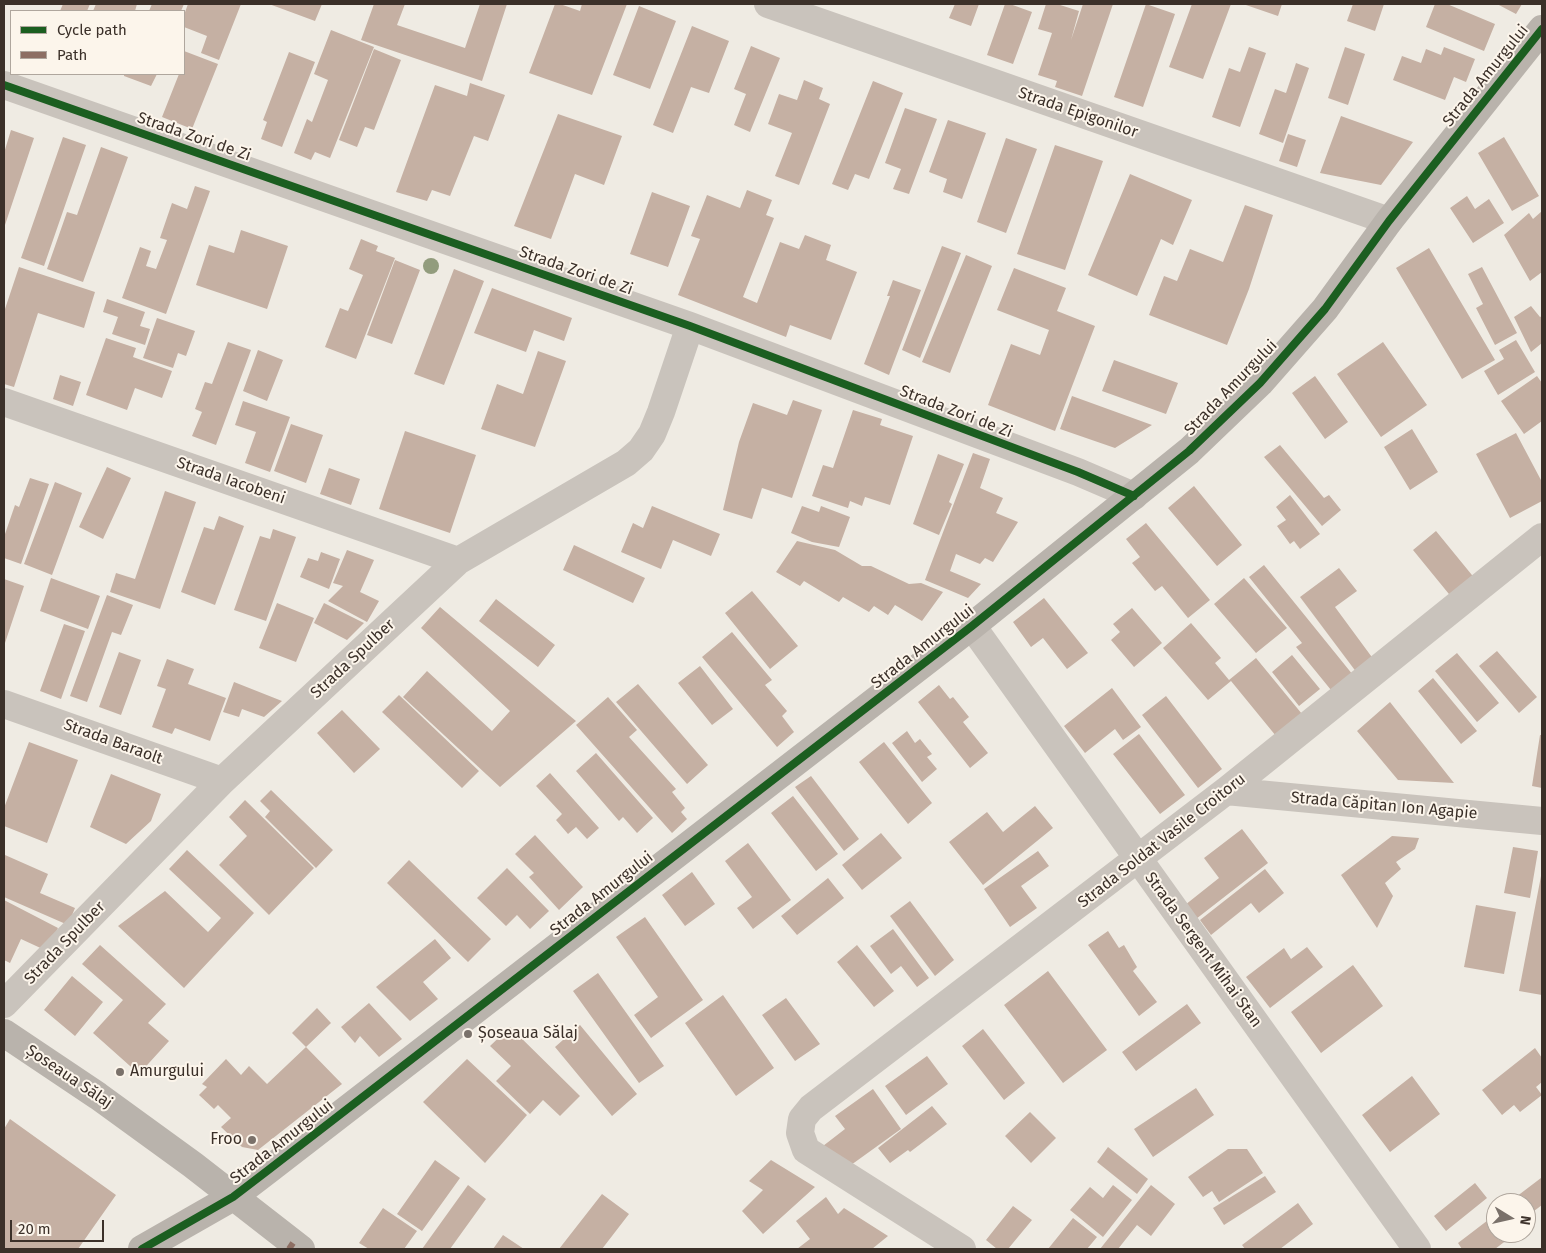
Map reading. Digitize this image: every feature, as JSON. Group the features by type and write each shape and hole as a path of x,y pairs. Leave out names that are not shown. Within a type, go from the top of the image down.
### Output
{"street":[{"name":"Strada Epigonilor","path":"768,4 1389,221"},
{"name":"Strada Amurgului","path":"142,1249 233,1197 972,626 1189,451 1260,383 1325,309 1389,221 1541,34"},
{"name":"Strada Zori de Zi","path":"4,85 690,326 1078,472 1134,496"},
{"name":"Strada Spulber","path":"4,1004 222,781 458,561 626,463 641,450 652,434 661,412 690,326"},
{"name":"Strada Iacobeni","path":"4,402 458,561"},
{"name":"Strada Soldat Vasile Croitoru","path":"962,1249 806,1150 800,1133 802,1119 810,1108 1138,860 1542,537"},
{"name":"Strada Sergent Mihai Stan","path":"972,626 1417,1249"},
{"name":"Strada Baraolt","path":"4,704 222,781"},
{"name":"Strada Căpitan Ion Agapie","path":"1226,791 1542,821"},
{"name":"Șoseaua Sălaj","path":"4,1033 106,1102 193,1165 294,1247"}],"building":[{"path":"63,4 90,4 87,10 60,10"},
{"path":"96,4 137,4 135,10 93,10"},
{"path":"152,4 184,4 181,10 149,10"},
{"path":"188,4 241,4 219,60 201,53 207,36 185,27 185,12"},
{"path":"269,4 322,4 315,21"},
{"path":"374,4 405,4 397,25 465,48 480,4 507,4 482,81 361,40"},
{"path":"555,4 580,11 582,4 627,4 592,95 529,73"},
{"path":"955,4 979,4 971,26 949,18"},
{"path":"1005,4 1032,12 1013,64 987,55"},
{"path":"1046,4 1057,4 1079,11 1071,40 1083,4 1113,4 1082,96 1055,87 1057,81 1038,75 1052,33 1038,29"},
{"path":"1146,4 1175,14 1143,107 1114,97"},
{"path":"1192,4 1231,4 1203,79 1169,67"},
{"path":"1243,4 1282,4 1278,16"},
{"path":"1353,4 1384,4 1375,31 1347,21"},
{"path":"1435,4 1447,4 1495,24 1484,51 1426,27"},
{"path":"1497,4 1522,4 1516,14"},
{"path":"639,6 676,21 650,89 613,75"},
{"path":"692,26 729,41 709,93 691,87 673,133 653,125"},
{"path":"331,30 374,47 330,158 315,152 311,160 294,153 307,119 312,122 328,80 314,74"},
{"path":"751,46 780,58 750,132 734,125 746,94 734,89"},
{"path":"1249,47 1266,53 1240,127 1212,117 1229,68 1240,72"},
{"path":"1345,47 1365,54 1348,105 1328,98"},
{"path":"1444,47 1475,59 1466,82 1454,77 1445,100 1393,80 1402,56 1421,63 1426,49 1441,55"},
{"path":"374,49 401,60 374,130 365,127 357,147 339,140"},
{"path":"185,51 218,64 192,129 162,117 179,75 185,75"},
{"path":"289,52 315,62 282,147 261,139 267,122 263,120"},
{"path":"1296,63 1309,68 1283,143 1259,134 1275,89 1286,93"},
{"path":"124,75 156,75 151,86"},
{"path":"804,80 823,88 819,99 830,104 799,185 775,176 792,133 768,124 779,94 797,100"},
{"path":"873,81 903,93 869,179 855,174 848,190 832,184"},
{"path":"470,83 505,95 488,141 474,136 450,196 432,190 427,201 396,192 435,85 467,96"},
{"path":"905,108 937,119 909,194 893,189 901,169 885,163"},
{"path":"558,114 622,136 604,185 575,174 551,239 514,226"},
{"path":"1341,116 1413,142 1381,185 1320,173"},
{"path":"948,120 986,133 962,199 943,192 947,179 929,172"},
{"path":"11,130 34,138 4,228 4,153"},
{"path":"1288,134 1306,140 1297,167 1279,161"},
{"path":"63,137 86,145 44,266 21,258"},
{"path":"1504,137 1539,196 1512,211 1478,153"},
{"path":"1006,138 1037,149 1006,233 977,222"},
{"path":"1055,145 1103,161 1065,270 1017,254"},
{"path":"101,147 128,157 83,282 47,269 67,212 77,215"},
{"path":"1130,174 1192,200 1173,245 1161,239 1137,296 1088,275"},
{"path":"195,186 210,191 166,314 122,298 140,247 151,251 146,266 156,269 167,240 160,238 172,203 187,209"},
{"path":"747,190 772,200 766,215 774,218 743,297 757,303 780,242 799,249 805,235 831,245 826,260 857,272 831,340 790,325 786,337 678,295 700,239 691,236 707,195 740,208"},
{"path":"652,192 690,206 668,267 630,254"},
{"path":"1467,196 1475,209 1489,199 1504,223 1473,243 1450,208"},
{"path":"1245,205 1273,215 1249,289 1227,345 1149,315 1164,276 1177,281 1190,249 1223,262"},
{"path":"1542,211 1542,272 1530,281 1504,235 1529,213 1533,219"},
{"path":"241,230 288,246 267,309 196,285 209,245 234,253"},
{"path":"361,239 378,246 376,251 395,258 356,359 325,347 340,308 348,311 363,275 349,269"},
{"path":"942,246 961,253 920,358 902,350"},
{"path":"1429,248 1495,360 1462,379 1396,268"},
{"path":"966,255 992,266 950,373 922,362"},
{"path":"395,260 420,270 392,344 367,335"},
{"path":"19,267 95,292 84,328 38,313 14,387 4,384 4,312"},
{"path":"1482,267 1517,333 1495,345 1476,308 1483,304 1468,274"},
{"path":"1014,268 1066,288 1057,311 1095,326 1055,431 988,405 1011,344 1040,355 1049,330 997,310"},
{"path":"454,269 484,281 444,385 414,374"},
{"path":"893,280 921,290 889,375 864,364 890,296 887,296"},
{"path":"492,288 572,318 564,341 534,330 526,352 474,333"},
{"path":"107,299 145,312 140,326 150,329 145,345 112,334 118,317 103,312"},
{"path":"1531,306 1540,317 1542,316 1542,343 1531,352 1514,317"},
{"path":"157,318 195,331 186,356 178,353 173,368 143,358"},
{"path":"106,338 136,348 133,357 172,371 162,398 135,388 127,410 86,395"},
{"path":"1516,340 1535,372 1498,395 1484,371 1504,359 1499,350"},
{"path":"228,342 251,350 216,445 192,436 202,412 195,409 205,382 212,384"},
{"path":"1383,342 1427,405 1381,437 1337,374"},
{"path":"258,350 283,360 267,401 243,391"},
{"path":"538,351 566,361 535,447 481,429 497,384 523,394"},
{"path":"1114,360 1178,383 1166,414 1102,391"},
{"path":"60,375 81,382 73,406 53,399"},
{"path":"1315,376 1348,422 1325,439 1292,393"},
{"path":"1537,376 1542,383 1542,421 1524,434 1501,401"},
{"path":"1072,396 1152,425 1115,448 1060,429"},
{"path":"793,400 822,410 792,498 762,488 752,519 723,510 739,442 753,403 787,415"},
{"path":"243,401 290,417 270,472 245,463 256,432 235,425"},
{"path":"853,410 882,419 880,425 913,436 890,505 865,497 862,506 850,501 848,508 812,496 823,465 833,468"},
{"path":"291,424 323,435 306,483 274,471"},
{"path":"1412,429 1438,472 1410,490 1384,447"},
{"path":"405,431 476,455 450,533 379,509"},
{"path":"1516,433 1542,482 1542,501 1510,518 1476,454"},
{"path":"1280,445 1324,498 1329,495 1341,510 1322,526 1264,457"},
{"path":"973,453 990,459 980,488 1003,498 996,513 1018,522 993,562 985,558 980,564 956,554 950,571 981,584 968,598 925,580"},
{"path":"938,454 964,464 949,502 952,504 939,535 913,524"},
{"path":"107,467 131,478 103,539 79,527"},
{"path":"329,468 360,479 351,505 320,494"},
{"path":"30,478 49,484 21,564 4,558 4,537 15,505 19,507"},
{"path":"55,482 82,493 52,575 24,564"},
{"path":"1194,486 1242,545 1217,566 1168,508"},
{"path":"165,491 196,502 160,609 110,592 116,573 135,579"},
{"path":"1290,495 1320,534 1300,549 1294,541 1290,544 1277,526 1286,520 1276,507"},
{"path":"652,506 720,534 711,556 673,540 661,569 621,552 633,523 643,528"},
{"path":"802,506 819,512 821,506 850,517 839,547 812,542 791,533"},
{"path":"219,516 244,526 215,605 181,592 204,527 214,530"},
{"path":"1146,523 1210,600 1188,618 1162,586 1155,591 1132,563 1140,557 1126,539"},
{"path":"273,529 296,537 266,621 234,610 260,536 270,539"},
{"path":"1436,531 1476,580 1453,599 1413,550"},
{"path":"797,541 835,550 862,566 871,566 909,584 921,583 943,592 922,621 895,605 888,615 874,606 869,612 843,597 839,602 804,581 800,586 776,572"},
{"path":"574,545 645,578 633,603 563,570"},
{"path":"347,550 374,560 360,592 379,601 367,622 328,601 343,586 333,583"},
{"path":"321,552 340,559 329,589 300,577 308,558 318,561"},
{"path":"1264,565 1353,675 1331,690 1296,647 1302,643 1249,577"},
{"path":"1339,568 1357,591 1335,607 1374,660 1357,673 1300,597"},
{"path":"51,578 100,596 88,629 40,611"},
{"path":"1244,578 1287,628 1256,653 1214,604"},
{"path":"4,579 24,586 4,646"},
{"path":"752,591 798,646 770,669 725,613"},
{"path":"107,595 133,605 121,635 112,632 87,702 70,696"},
{"path":"1044,598 1088,653 1067,669 1043,638 1031,647 1013,622"},
{"path":"496,599 555,645 538,667 479,621"},
{"path":"277,603 314,618 296,662 259,648"},
{"path":"324,603 364,623 347,640 314,623"},
{"path":"440,607 576,721 500,787 403,697 427,671 492,731 510,711 421,628"},
{"path":"1132,608 1162,643 1134,667 1111,640 1120,632 1113,624"},
{"path":"1191,623 1221,658 1215,663 1229,680 1256,658 1302,714 1276,736 1231,681 1208,700 1163,648"},
{"path":"64,624 85,631 61,699 40,691"},
{"path":"732,632 772,680 765,685 787,711 782,716 794,732 777,747 702,657"},
{"path":"1497,651 1537,697 1519,713 1479,666"},
{"path":"119,652 141,660 121,715 99,707"},
{"path":"1457,653 1499,703 1477,722 1435,671"},
{"path":"1292,655 1320,689 1299,706 1272,672"},
{"path":"167,659 194,669 188,684 226,698 210,741 175,728 172,734 152,727 166,689 157,686"},
{"path":"700,666 733,709 712,725 678,683"},
{"path":"1433,678 1477,731 1461,744 1418,691"},
{"path":"234,682 282,701 264,717 242,709 239,717 223,712"},
{"path":"638,684 708,765 687,784 616,702"},
{"path":"939,685 950,699 953,697 969,717 963,722 988,753 970,768 918,702"},
{"path":"1112,688 1141,727 1123,740 1115,729 1085,753 1064,726"},
{"path":"399,695 479,771 462,788 382,712"},
{"path":"1166,696 1222,769 1198,788 1142,715"},
{"path":"608,697 637,730 629,737 676,789 672,792 685,808 681,812 687,819 672,833 576,725"},
{"path":"1390,702 1454,783 1398,780 1357,731"},
{"path":"342,710 380,749 354,773 317,733"},
{"path":"907,731 915,743 920,739 932,754 927,757 937,769 922,782 892,743"},
{"path":"1139,734 1185,795 1160,814 1113,754"},
{"path":"1540,735 1542,735 1542,788 1532,786"},
{"path":"29,742 78,760 47,843 4,826 4,808"},
{"path":"884,742 932,803 908,824 859,762"},
{"path":"596,753 653,818 637,833 623,817 619,821 576,771"},
{"path":"550,773 599,828 587,839 576,827 568,834 556,820 562,814 536,786"},
{"path":"111,774 161,794 151,821 126,844 90,827"},
{"path":"811,776 859,839 844,851 795,787"},
{"path":"271,790 333,850 316,868 265,817 270,811 260,801"},
{"path":"793,796 838,854 816,871 771,813"},
{"path":"245,800 314,868 269,915 219,865 247,836 229,817"},
{"path":"1035,806 1053,828 983,885 949,842 987,812 1003,832"},
{"path":"1242,829 1268,863 1196,919 1185,905 1219,878 1204,858"},
{"path":"881,833 902,858 862,890 842,865"},
{"path":"535,835 583,887 559,910 529,877 534,873 515,854"},
{"path":"1392,836 1419,838 1415,849 1396,862 1401,869 1385,883 1393,896 1377,928 1341,875"},
{"path":"748,843 791,900 753,929 737,908 752,897 725,861"},
{"path":"1513,847 1538,851 1530,898 1504,893"},
{"path":"187,850 254,913 184,988 118,926 165,891 208,932 221,918 169,869"},
{"path":"1038,851 1049,866 1021,886 1037,908 1010,927 984,889"},
{"path":"5,855 48,874 40,893 75,908 68,925 4,897"},
{"path":"409,860 491,939 468,962 387,883"},
{"path":"507,868 549,911 530,929 517,915 506,926 477,898"},
{"path":"1265,869 1284,893 1259,913 1251,903 1211,935 1200,920"},
{"path":"692,872 715,904 685,926 662,895"},
{"path":"1542,876 1542,995 1519,991"},
{"path":"828,878 844,898 797,935 781,916"},
{"path":"4,900 58,928 47,951 21,939 10,963 4,960"},
{"path":"910,901 954,960 935,976 890,916"},
{"path":"1476,905 1516,912 1504,974 1464,967"},
{"path":"645,917 703,1000 651,1038 634,1015 658,997 616,937"},
{"path":"893,929 929,978 917,987 901,966 891,974 870,946"},
{"path":"1108,931 1119,948 1124,945 1137,967 1133,971 1157,1002 1139,1016 1088,945"},
{"path":"435,939 451,958 423,982 438,999 410,1021 376,987"},
{"path":"100,945 166,1004 148,1023 169,1041 139,1074 93,1033 123,1000 82,964"},
{"path":"857,945 894,991 874,1007 837,962"},
{"path":"1307,947 1323,967 1270,1008 1246,977 1284,948 1291,959"},
{"path":"1353,965 1383,1006 1321,1053 1291,1012"},
{"path":"1048,971 1107,1050 1063,1083 1004,1005"},
{"path":"598,973 664,1066 639,1083 573,991"},
{"path":"72,976 103,1002 75,1036 44,1010"},
{"path":"723,995 774,1068 736,1096 685,1023"},
{"path":"786,998 820,1044 795,1061 762,1015"},
{"path":"369,1003 402,1039 379,1057 360,1036 355,1043 341,1027"},
{"path":"1187,1004 1201,1023 1136,1071 1122,1052"},
{"path":"317,1008 331,1023 306,1047 292,1033"},
{"path":"580,1025 637,1094 612,1116 555,1047"},
{"path":"510,1027 580,1096 560,1116 543,1100 530,1114 496,1081 511,1066 490,1046"},
{"path":"983,1029 1025,1083 1004,1100 962,1046"},
{"path":"306,1047 342,1084 258,1150 242,1147 221,1127 231,1118 218,1105 214,1109 199,1095 207,1087 202,1084 226,1059 241,1075 249,1066 267,1084"},
{"path":"1535,1048 1542,1058 1542,1082 1536,1087 1542,1095 1520,1112 1514,1105 1502,1115 1482,1090"},
{"path":"927,1056 948,1084 906,1115 885,1086"},
{"path":"467,1059 527,1115 485,1163 423,1102"},
{"path":"1412,1076 1440,1114 1390,1152 1362,1115"},
{"path":"1196,1088 1214,1115 1153,1157 1134,1129"},
{"path":"873,1089 901,1129 851,1165 823,1146 845,1129 835,1116"},
{"path":"932,1106 947,1124 910,1152 908,1150 890,1163 878,1148"},
{"path":"1030,1112 1056,1138 1031,1163 1005,1136"},
{"path":"10,1119 116,1195 78,1249 4,1249 4,1129"},
{"path":"1108,1147 1148,1179 1137,1194 1097,1162"},
{"path":"1228,1149 1247,1149 1263,1173 1219,1202 1212,1191 1203,1197 1188,1177"},
{"path":"435,1160 460,1178 422,1231 397,1214"},
{"path":"771,1160 815,1187 763,1234 742,1211 763,1190 749,1181"},
{"path":"1265,1176 1276,1192 1224,1225 1213,1208"},
{"path":"1541,1178 1542,1205 1536,1210 1536,1193 1521,1193"},
{"path":"1475,1183 1486,1197 1486,1199 1446,1231 1434,1216"},
{"path":"468,1185 486,1199 450,1249 422,1249"},
{"path":"1113,1185 1132,1200 1103,1237 1070,1210 1090,1187 1103,1198"},
{"path":"1151,1185 1175,1204 1151,1236 1137,1225 1118,1249 1100,1249"},
{"path":"602,1194 629,1214 602,1249 559,1249"},
{"path":"826,1197 838,1214 844,1208 888,1236 872,1249 797,1249 810,1239 796,1221"},
{"path":"1298,1203 1313,1224 1280,1249 1245,1249 1242,1245"},
{"path":"1013,1206 1032,1220 1008,1249 997,1249 986,1240"},
{"path":"383,1208 417,1231 404,1249 369,1249 359,1243"},
{"path":"1073,1218 1097,1237 1087,1249 1048,1249"},
{"path":"1486,1222 1486,1243 1503,1243 1495,1249 1462,1249 1458,1243"},
{"path":"503,1235 524,1249 493,1249"}],"marked path":[{"path":"289,1249 293,1243"}],"cycle path":[{"path":"142,1249 233,1197 972,626 1189,451 1260,383 1325,309 1389,221 1542,29"},
{"path":"4,85 690,326 1078,472 1134,496"}],"place":[{"name":"Șoseaua Sălaj","path":"468,1034"},
{"name":"Amurgului","path":"120,1072"},
{"name":"Froo","path":"252,1140"}]}
